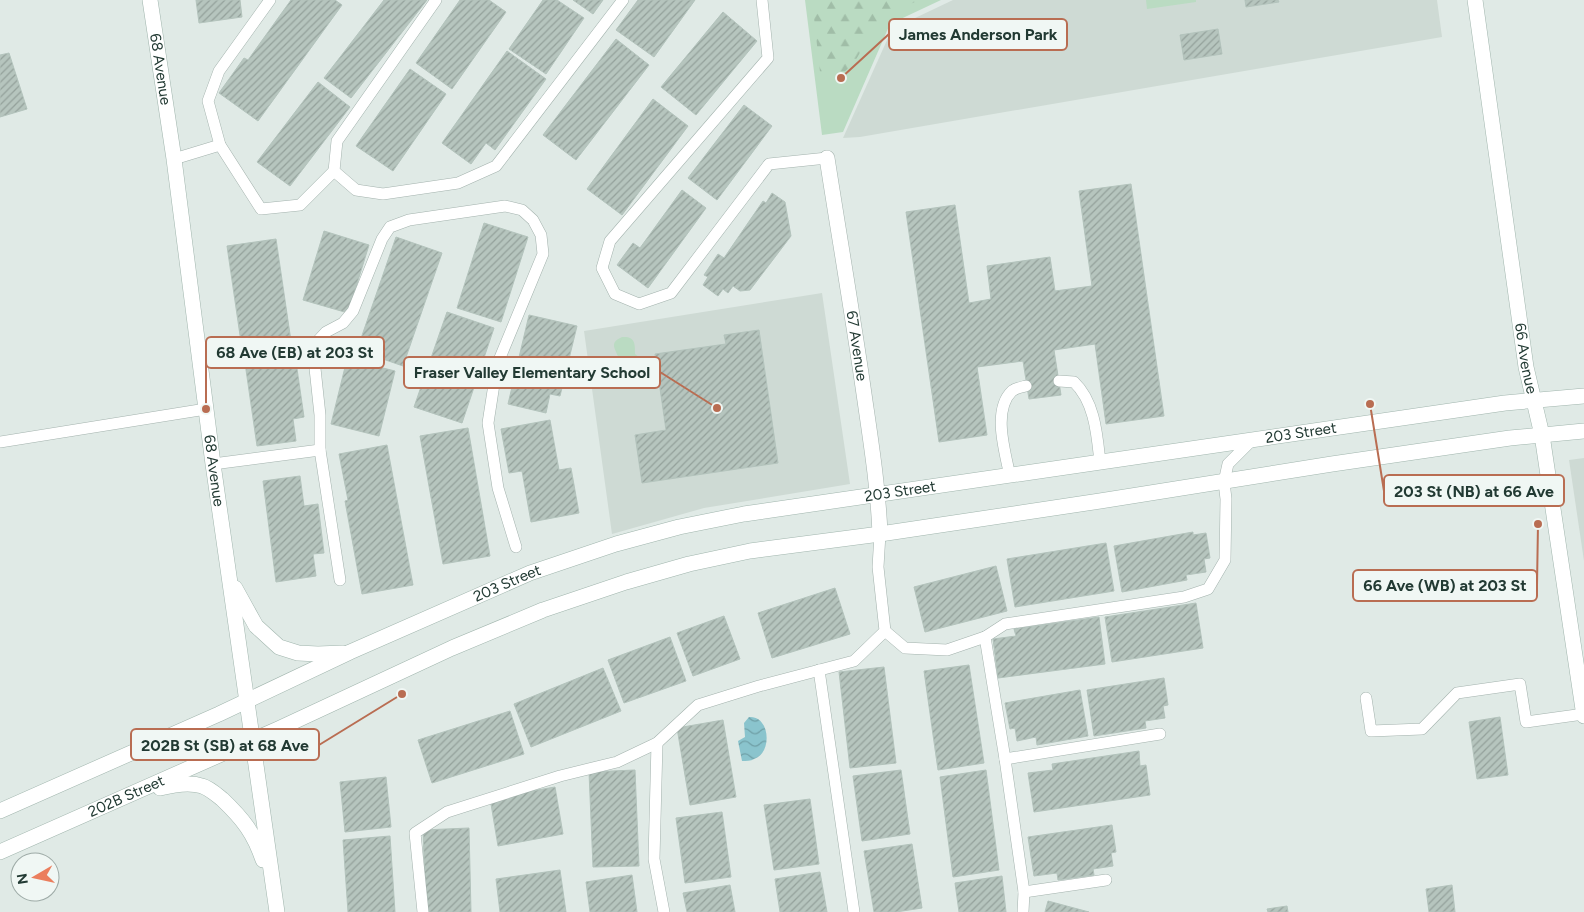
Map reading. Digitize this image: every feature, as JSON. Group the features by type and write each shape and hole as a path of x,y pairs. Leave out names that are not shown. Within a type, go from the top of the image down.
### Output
{"main road":[{"name":"68 Avenue","path":"150,0 174,159 213,464 277,912"},
{"name":"66 Avenue","path":"1476,0 1526,368 1542,435 1584,715"},
{"name":"67 Avenue","path":"827,158 878,495 880,534"},
{"name":"203 Street","path":"247,701 350,652 530,573 616,544 679,527 744,514 1506,403 1584,396"},
{"path":"252,740 452,648 543,610 617,585 689,564 750,551 880,534 1488,441 1584,431"},
{"path":"230,581 256,626 279,647 298,653 350,652"},
{"path":"0,811 247,701"},
{"name":"202B Street","path":"0,852 252,740"},
{"path":"129,795 173,784 203,786 217,795 240,816 257,844 274,890"}],"lane":[{"path":"270,0 219,71 208,101 220,145 261,209 300,205 334,171 337,141 436,0"},
{"path":"334,171 356,190 383,194 458,183 496,166 622,0"},
{"path":"762,0 768,58 610,241 602,268 615,294 638,304 671,293 768,164 827,158"},
{"path":"174,159 220,145"},
{"path":"340,580 320,450 320,415 314,344 326,332 343,323 353,311 382,239 390,227 408,220 505,206 522,210 533,220 541,235 543,254 498,365 488,423 498,488 516,547"},
{"path":"1059,381 1074,382 1082,390 1093,417 1100,462"},
{"path":"1010,476 1004,446 1001,414 1005,400 1013,390 1026,386"},
{"path":"0,442 206,409"},
{"path":"880,534 878,566 885,631 905,648 947,650 984,637 1005,624 1184,596 1208,589 1225,560 1226,500 1224,482 1228,464 1252,440"},
{"path":"213,464 320,450"},
{"path":"422,912 415,833 446,812 560,776 617,762 657,743 698,705 854,660 885,631"},
{"path":"984,637 1005,759 1024,892 1023,912"},
{"path":"819,670 854,912"},
{"path":"1366,698 1371,731 1422,729 1457,693 1520,684 1526,722 1584,715"},
{"path":"1005,759 1160,734"},
{"path":"657,743 654,859 664,912"},
{"path":"1024,892 1106,880"}],"shaded area":[{"path":"953,0 1437,0 1442,37 860,137 843,138 892,29"},
{"path":"822,293 850,484 704,508 612,534 584,331"},
{"path":"1584,458 1584,561 1569,460"}],"green space":[{"path":"805,0 941,0 890,24 843,132 822,135"},
{"path":"812,0 920,0 881,16 854,63 842,74 827,76 820,72"},
{"path":"1146,0 1196,0 1196,2 1147,9"},
{"path":"622,337 632,339 635,354 646,365 649,374 645,382 638,387 629,389 621,387 616,381 615,370 619,359 614,344"}],"water":[{"path":"749,717 756,718 765,728 766,743 760,755 751,760 742,761 738,741 745,737 744,723"}],"building":[{"path":"196,0 240,0 242,17 199,23"},
{"path":"291,0 335,0 342,5 258,121 219,93 244,58 248,60"},
{"path":"384,0 427,0 351,98 324,78"},
{"path":"460,0 489,0 506,12 452,89 416,63"},
{"path":"543,0 557,0 584,18 546,74 509,49"},
{"path":"573,0 603,0 593,14"},
{"path":"638,0 695,0 654,57 616,30"},
{"path":"1245,0 1278,0 1279,2 1246,7"},
{"path":"723,12 757,41 696,115 661,87"},
{"path":"1218,29 1222,54 1184,60 1180,35"},
{"path":"616,39 649,65 576,160 543,135"},
{"path":"507,51 546,79 495,150 486,143 471,164 442,143"},
{"path":"9,53 27,109 0,117 0,55"},
{"path":"410,69 446,94 393,171 356,146"},
{"path":"318,82 350,107 290,186 257,162"},
{"path":"653,99 688,126 622,215 587,189"},
{"path":"744,105 772,126 717,200 688,178"},
{"path":"1131,184 1164,416 1106,424 1095,344 1054,350 1061,395 1029,399 1023,361 977,367 987,435 939,442 906,212 955,205 969,303 991,299 987,266 1050,257 1055,291 1092,286 1079,191"},
{"path":"682,190 706,208 648,288 617,265 633,243 640,248"},
{"path":"772,193 785,202 791,236 750,290 740,291 733,286 728,293 723,289 718,296 703,285 708,277 704,275 718,254 724,258 763,201 766,203"},
{"path":"484,223 528,237 501,322 457,308"},
{"path":"324,231 369,245 348,313 303,300"},
{"path":"396,237 442,253 403,366 357,350"},
{"path":"276,239 291,341 242,349 227,246"},
{"path":"447,312 494,328 462,423 414,407"},
{"path":"529,315 577,326 560,396 550,394 546,413 508,404"},
{"path":"759,330 778,463 642,483 635,435 666,430 655,354 726,344 724,335"},
{"path":"294,348 304,417 293,419 296,441 257,446 244,356"},
{"path":"347,359 395,371 379,436 331,424"},
{"path":"550,420 559,470 571,468 579,513 531,522 522,471 509,473 501,429"},
{"path":"468,428 490,556 443,564 420,436"},
{"path":"387,445 413,585 362,594 345,501 348,500 339,454"},
{"path":"300,476 304,506 318,504 324,553 313,554 316,576 276,582 263,481"},
{"path":"1193,532 1193,535 1206,533 1210,558 1204,559 1206,572 1186,575 1187,580 1122,592 1114,546"},
{"path":"1106,543 1114,591 1015,607 1007,559"},
{"path":"996,566 1007,611 925,632 914,587"},
{"path":"835,588 850,634 772,658 758,613"},
{"path":"1196,603 1203,648 1112,662 1105,617"},
{"path":"724,616 740,659 693,676 677,633"},
{"path":"1099,617 1105,664 998,678 993,639 1016,636 1014,629"},
{"path":"670,637 686,681 624,703 608,660"},
{"path":"969,665 984,763 938,770 924,671"},
{"path":"884,667 896,763 850,768 839,672"},
{"path":"603,668 621,711 531,747 514,704"},
{"path":"1164,678 1168,705 1163,706 1165,718 1145,721 1146,728 1094,736 1087,690"},
{"path":"1080,690 1088,736 1037,745 1036,737 1017,741 1015,728 1010,729 1005,703"},
{"path":"510,711 524,754 432,783 418,740"},
{"path":"1500,717 1508,775 1477,779 1469,722"},
{"path":"723,720 736,797 690,805 677,728"},
{"path":"1139,751 1140,766 1146,765 1150,795 1034,812 1028,773 1053,770 1052,764"},
{"path":"635,770 639,866 593,867 589,772"},
{"path":"901,770 910,834 862,841 853,776"},
{"path":"986,770 999,870 953,877 940,777"},
{"path":"386,777 391,827 345,832 340,782"},
{"path":"555,787 563,834 498,846 490,798"},
{"path":"810,799 819,864 774,870 764,805"},
{"path":"722,812 731,877 685,883 676,818"},
{"path":"1112,825 1116,852 1111,853 1113,866 1093,869 1094,875 1058,880 1057,873 1034,876 1028,837"},
{"path":"469,828 471,912 426,912 423,830"},
{"path":"390,836 395,912 348,912 343,840"},
{"path":"912,844 922,908 896,912 874,912 864,851"},
{"path":"560,870 566,912 500,912 496,879"},
{"path":"820,872 827,912 780,912 775,879"},
{"path":"632,875 637,912 590,912 586,882"},
{"path":"1002,876 1006,912 959,912 955,883"},
{"path":"730,885 735,912 687,912 683,893"},
{"path":"1452,885 1455,912 1429,912 1426,889"},
{"path":"1048,901 1089,912 1045,912"},
{"path":"1287,906 1288,912 1268,912 1267,909"}],"place":[{"name":"James Anderson Park","path":"841,78"},
{"name":"203 St (NB) at 66 Ave","path":"1370,404"},
{"name":"Fraser Valley Elementary School","path":"717,408"},
{"name":"68 Ave (EB) at 203 St","path":"206,409"},
{"name":"66 Ave (WB) at 203 St","path":"1538,524"},
{"name":"202B St (SB) at 68 Ave","path":"402,694"}]}
